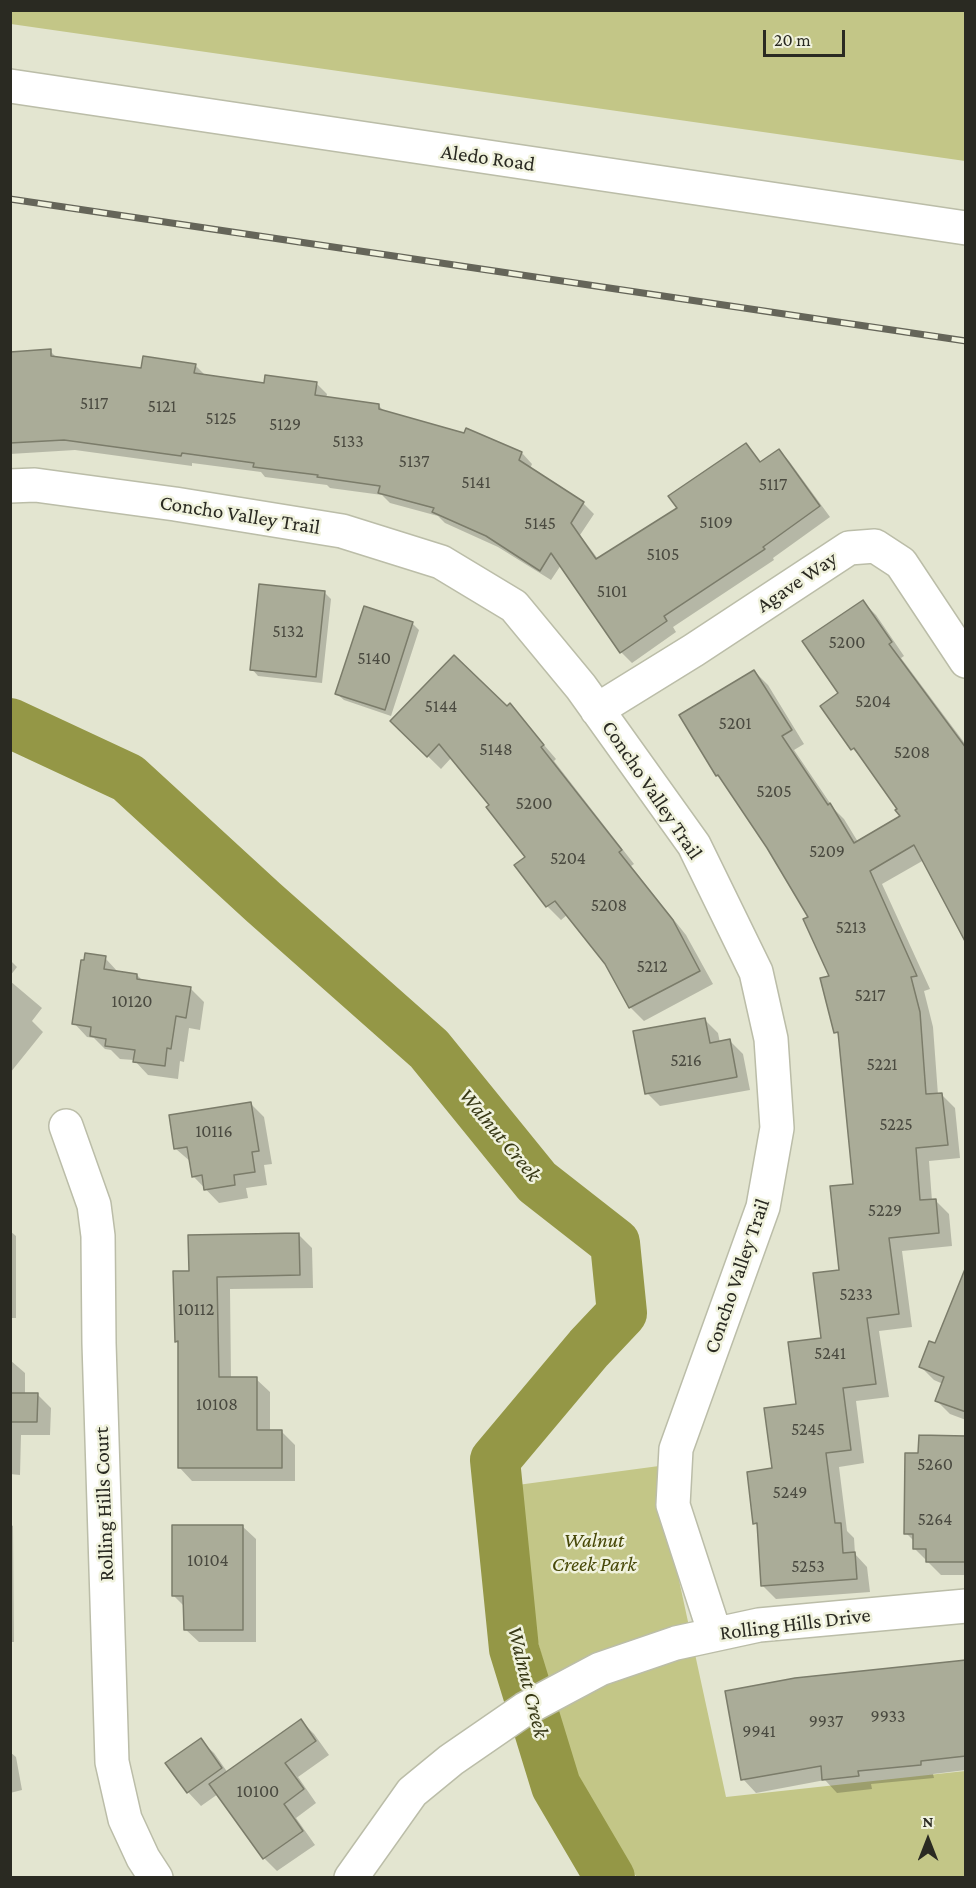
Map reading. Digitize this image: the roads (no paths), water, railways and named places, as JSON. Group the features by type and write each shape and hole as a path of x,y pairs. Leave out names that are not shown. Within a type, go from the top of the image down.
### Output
{"street":[{"name":"Aledo Road","path":"10,86 966,228"},
{"name":"Concho Valley Trail","path":"10,486 35,485 164,502 342,531 441,562 514,606 581,687 694,845 756,972 771,1039 777,1128 763,1207 676,1449 673,1505 715,1634"},
{"name":"Agave Way","path":"597,710 694,650 849,548 875,546 901,563 966,661"},
{"name":"Rolling Hills Court","path":"66,1126 94,1205 98,1236 99,1343 112,1762 125,1819 143,1858 156,1878"},
{"name":"Rolling Hills Drive","path":"351,1878 412,1792 451,1760 525,1709 600,1669 676,1643 759,1624 966,1605"}],"waterway":[{"name":"Walnut Creek","path":"10,723 128,778 263,902 429,1049 537,1182 615,1243 622,1313 589,1348 495,1460 514,1649 556,1786 610,1878"}],"railway":[{"path":"10,199 966,341"}],"park label":[{"name":"Walnut Creek Park","path":"594,1553"}]}
